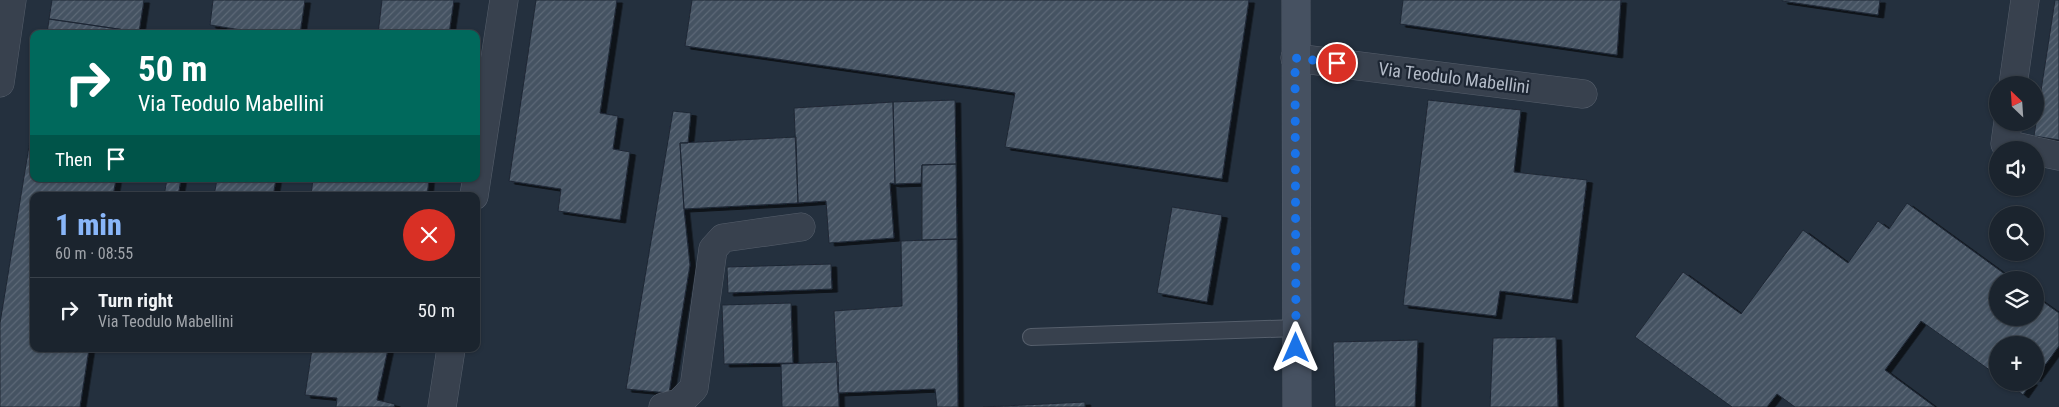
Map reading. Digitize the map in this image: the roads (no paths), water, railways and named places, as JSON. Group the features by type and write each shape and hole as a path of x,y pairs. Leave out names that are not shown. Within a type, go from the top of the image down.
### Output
{"street":[{"path":"0,83 12,0"},
{"path":"480,157 504,0"},
{"path":"1296,0 1297,407"},
{"path":"2014,76 2025,0"},
{"name":"Via Teodulo Mabellini","path":"1295,58 1584,94"},
{"path":"2006,133 2019,141"},
{"path":"2044,152 2059,156"},
{"path":"663,407 679,402 694,388 713,249 722,238 801,227"},
{"path":"442,407 451,352"}],"lane":[{"path":"1032,336 1296,328"}]}
